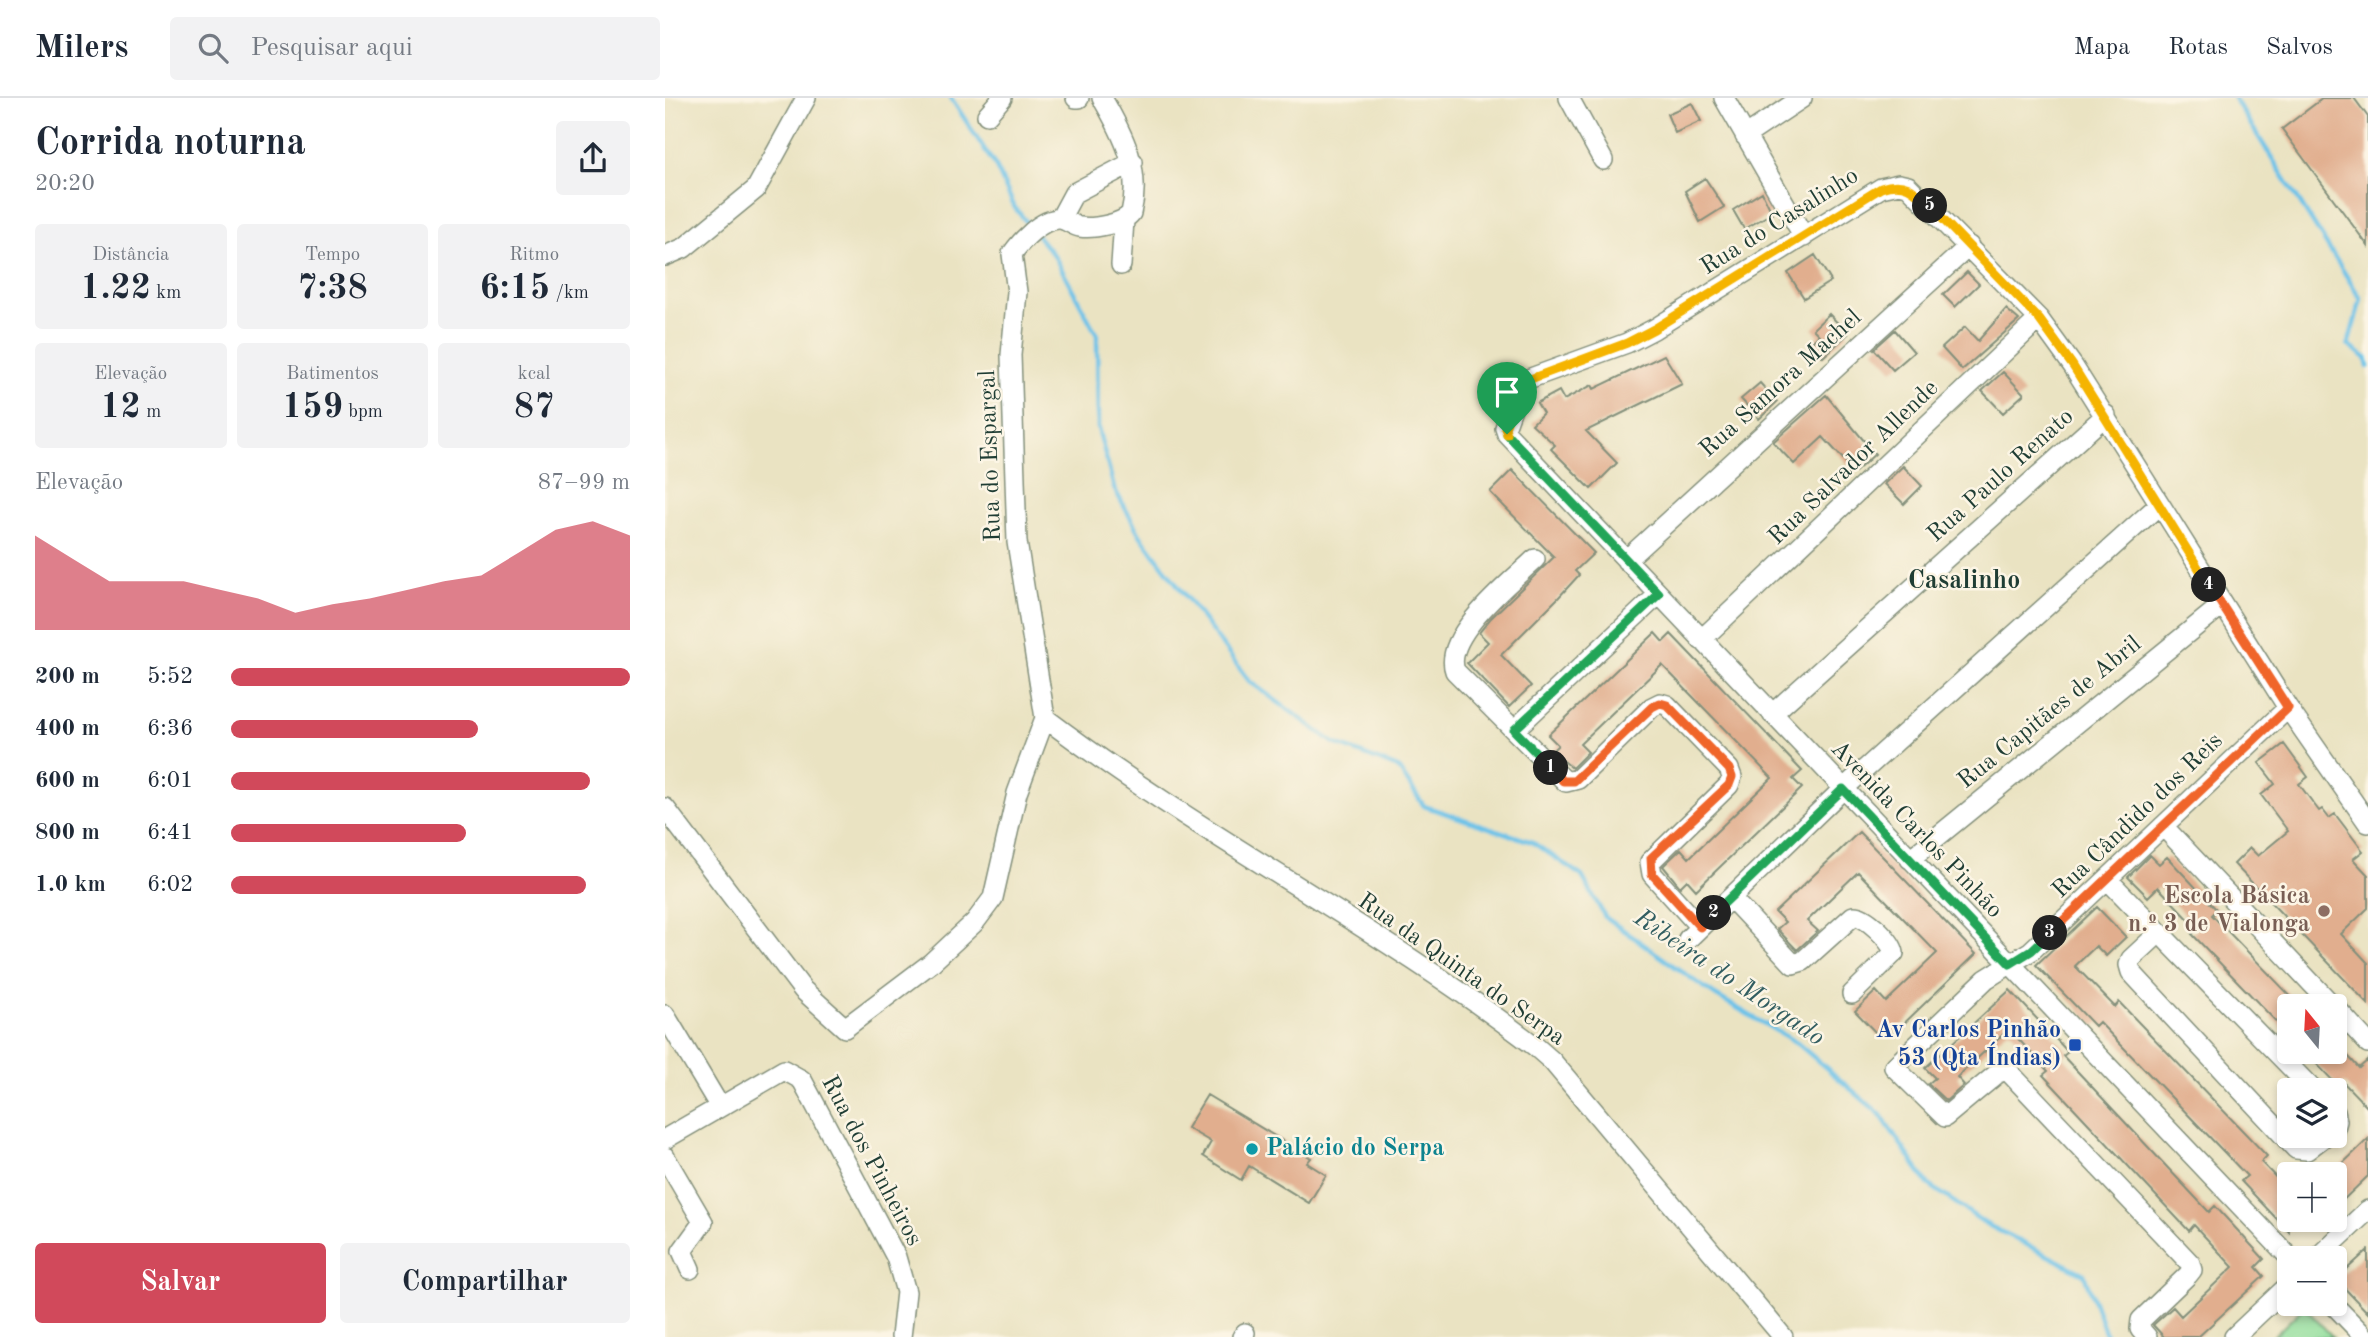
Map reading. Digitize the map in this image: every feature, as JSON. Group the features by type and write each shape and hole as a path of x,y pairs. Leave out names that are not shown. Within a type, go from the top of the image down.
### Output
{"street":[{"path":"665,256 684,248 756,189 806,98"},
{"path":"987,115 1002,98"},
{"path":"1055,220 1083,228 1124,220 1133,210 1133,162 1117,124 1102,98"},
{"path":"1569,98 1603,160"},
{"path":"1724,98 1804,237"},
{"path":"1745,136 1802,98"},
{"name":"Rua do Espargal","path":"1045,718 1017,542 1011,355 1017,292 1011,254 1022,239 1055,220 1075,193 1133,162"},
{"name":"Rua do Casalinho","path":"1507,434 1505,428 1516,396 1525,381 1645,334 1881,188 1899,184 1914,190 2039,319 2106,415 2288,708 2361,799 2368,823"},
{"path":"1121,265 1124,220"},
{"name":"Rua Samora Machel","path":"1626,560 1969,246"},
{"name":"Rua Salvador Allende","path":"1701,639 2039,319"},
{"name":"Rua Paulo Renato","path":"1772,714 2106,415"},
{"name":"Avenida Carlos Pinhão","path":"1507,434 2279,1246"},
{"path":"1535,559 1472,621 1453,656 1455,671 1563,781 1578,779 1652,707 1664,704 1729,769 1732,777 1729,785 1650,862 1652,874 1694,933 1843,789 2160,504"},
{"path":"1514,730 1659,594"},
{"name":"Rua Capitães de Abril","path":"1910,859 2222,605"},
{"name":"Rua Cândido dos Reis","path":"2147,1337 2140,1329 2141,1320 2188,1276 2192,1270 2190,1263 2010,1072 1998,1073 1945,1116 1894,1067 1986,979 2031,951 2288,708"},
{"path":"665,808 803,990 845,1028 931,963 975,922 993,898 1017,793 1045,718"},
{"name":"Rua da Quinta do Serpa","path":"1045,718 1105,764 1389,945 1552,1061 1783,1337"},
{"path":"2163,826 2322,994"},
{"path":"2107,879 2301,1078"},
{"path":"1731,898 1793,964 1803,961 1853,916 1862,917 1892,946 1894,953 1852,994"},
{"path":"2159,933 2129,962 2131,972 2277,1129"},
{"path":"665,1015 719,1107"},
{"path":"2347,1021 2368,1043"},
{"name":"Rua dos Pinheiros","path":"665,1139 784,1070 802,1080 896,1257 906,1292 901,1337"},
{"path":"665,1157 703,1222 681,1251 690,1269"},
{"path":"2330,1246 2368,1210"},
{"path":"2234,1337 2277,1296"},
{"path":"2347,1316 2364,1330"}],"green space":[{"path":"2295,1316 2313,1316 2333,1337 2273,1337"}],"building":[{"path":"2323,98 2354,98 2368,117 2368,246 2282,129"},
{"path":"1692,103 1701,121 1675,133 1667,114"},
{"path":"1705,178 1724,207 1700,222 1685,191"},
{"path":"1762,192 1772,213 1744,229 1733,210"},
{"path":"1815,255 1831,281 1804,298 1788,273"},
{"path":"1967,272 1979,284 1955,307 1943,295"},
{"path":"2006,309 2019,320 1962,370 1942,348 1965,327 1978,341"},
{"path":"1829,314 1848,334 1823,357 1811,343 1819,335 1813,329"},
{"path":"1895,330 1914,352 1893,370 1874,349"},
{"path":"1664,355 1682,384 1586,431 1617,463 1591,489 1551,449 1555,445 1532,424 1543,413 1537,403 1559,391 1564,400 1592,385 1594,389"},
{"path":"2003,372 2024,394 2003,413 1982,391"},
{"path":"1760,383 1777,402 1759,419 1741,399"},
{"path":"1826,395 1875,454 1855,472 1823,437 1794,464 1773,442"},
{"path":"1903,466 1922,486 1904,504 1884,484"},
{"path":"1512,470 1594,553 1575,571 1579,575 1501,655 1531,686 1509,707 1467,663 1488,642 1479,633 1491,618 1554,557 1490,492"},
{"path":"1655,633 1663,642 1671,634 1802,771 1793,779 1802,788 1696,890 1687,880 1680,887 1663,866 1681,849 1689,858 1772,778 1662,665 1580,744 1588,752 1572,768 1552,751 1558,745 1548,735"},
{"name":"Escola Básica n.º 3 de Vialonga","path":"2284,744 2308,777 2299,784 2319,811 2322,809 2329,818 2335,814 2363,851 2353,859 2368,875 2368,908 2341,934 2368,963 2368,1004 2234,864 2250,848 2258,856 2288,831 2261,795 2275,784 2259,763"},
{"path":"1859,832 1976,954 1893,1034 1887,1028 1879,1036 1855,1011 1876,991 1886,1002 1937,953 1858,872 1807,921 1818,931 1797,950 1777,929 1785,922 1775,912"},
{"path":"2150,855 2159,864 2167,857 2217,910 2212,915 2288,994 2277,994 2277,1023 2192,934 2198,929 2158,887 2148,897 2128,877"},
{"path":"2097,907 2126,937 2106,956 2096,946 2075,966 2115,1007 2119,1002 2267,1156 2261,1162 2277,1179 2277,1219 2241,1181 2247,1176 2099,1022 2095,1026 2036,965"},
{"path":"2010,990 2068,1052 2063,1056 2209,1212 2215,1206 2264,1259 2256,1267 2264,1276 2198,1337 2164,1337 2153,1325 2173,1307 2181,1316 2233,1267 2194,1225 2189,1231 2043,1075 2048,1071 2009,1029 1957,1077 1964,1085 1946,1101 1928,1084 1935,1078 1925,1068"},
{"path":"2347,1055 2359,1068 2368,1060 2368,1108 2347,1086 2347,1078 2330,1078 2317,1064 2347,1064"},
{"name":"Palácio do Serpa","path":"1207,1095 1311,1158 1307,1163 1326,1175 1309,1203 1249,1166 1241,1180 1203,1156 1211,1142 1187,1128"},
{"path":"2368,1139 2368,1176 2347,1196 2347,1162 2344,1162"},
{"path":"2368,1250 2368,1313 2347,1291 2347,1269"}],"waterway":[{"name":"Ribeira do Morgado","path":"951,98 996,167 1015,208 1029,225"},
{"path":"2234,98 2361,299 2348,345 2366,358 2368,367"},
{"name":"Ribeira do Morgado","path":"1037,235 1055,257 1097,335 1098,428 1114,488 1140,535 1249,681 1334,743 1398,768 1424,806 1532,842 1582,876 1605,917 1715,995 1797,1043 1880,1114 1928,1184 1986,1224 2084,1274 2107,1337"}],"place":[{"name":"Escola Básica n.º 3 de Vialonga","path":"2324,911"},
{"name":"Av Carlos Pinhão 53 (Qta Índias)","path":"2075,1045"},
{"name":"Palácio do Serpa","path":"1252,1149"}],"district":[{"name":"Casalinho","path":"1964,581"}],"route":[{"path":"1891,184 1908,186 2039,319 2106,415 2288,708 2031,951 2010,964 1843,789 1700,927 1652,874 1649,866 1651,858 1729,785 1732,777 1729,769 1667,705 1660,703 1652,707 1578,779 1570,782 1563,781 1514,730 1659,594 1507,434 1505,428 1520,386 1528,379 1627,343 1654,329 1881,188 1891,184"}]}
